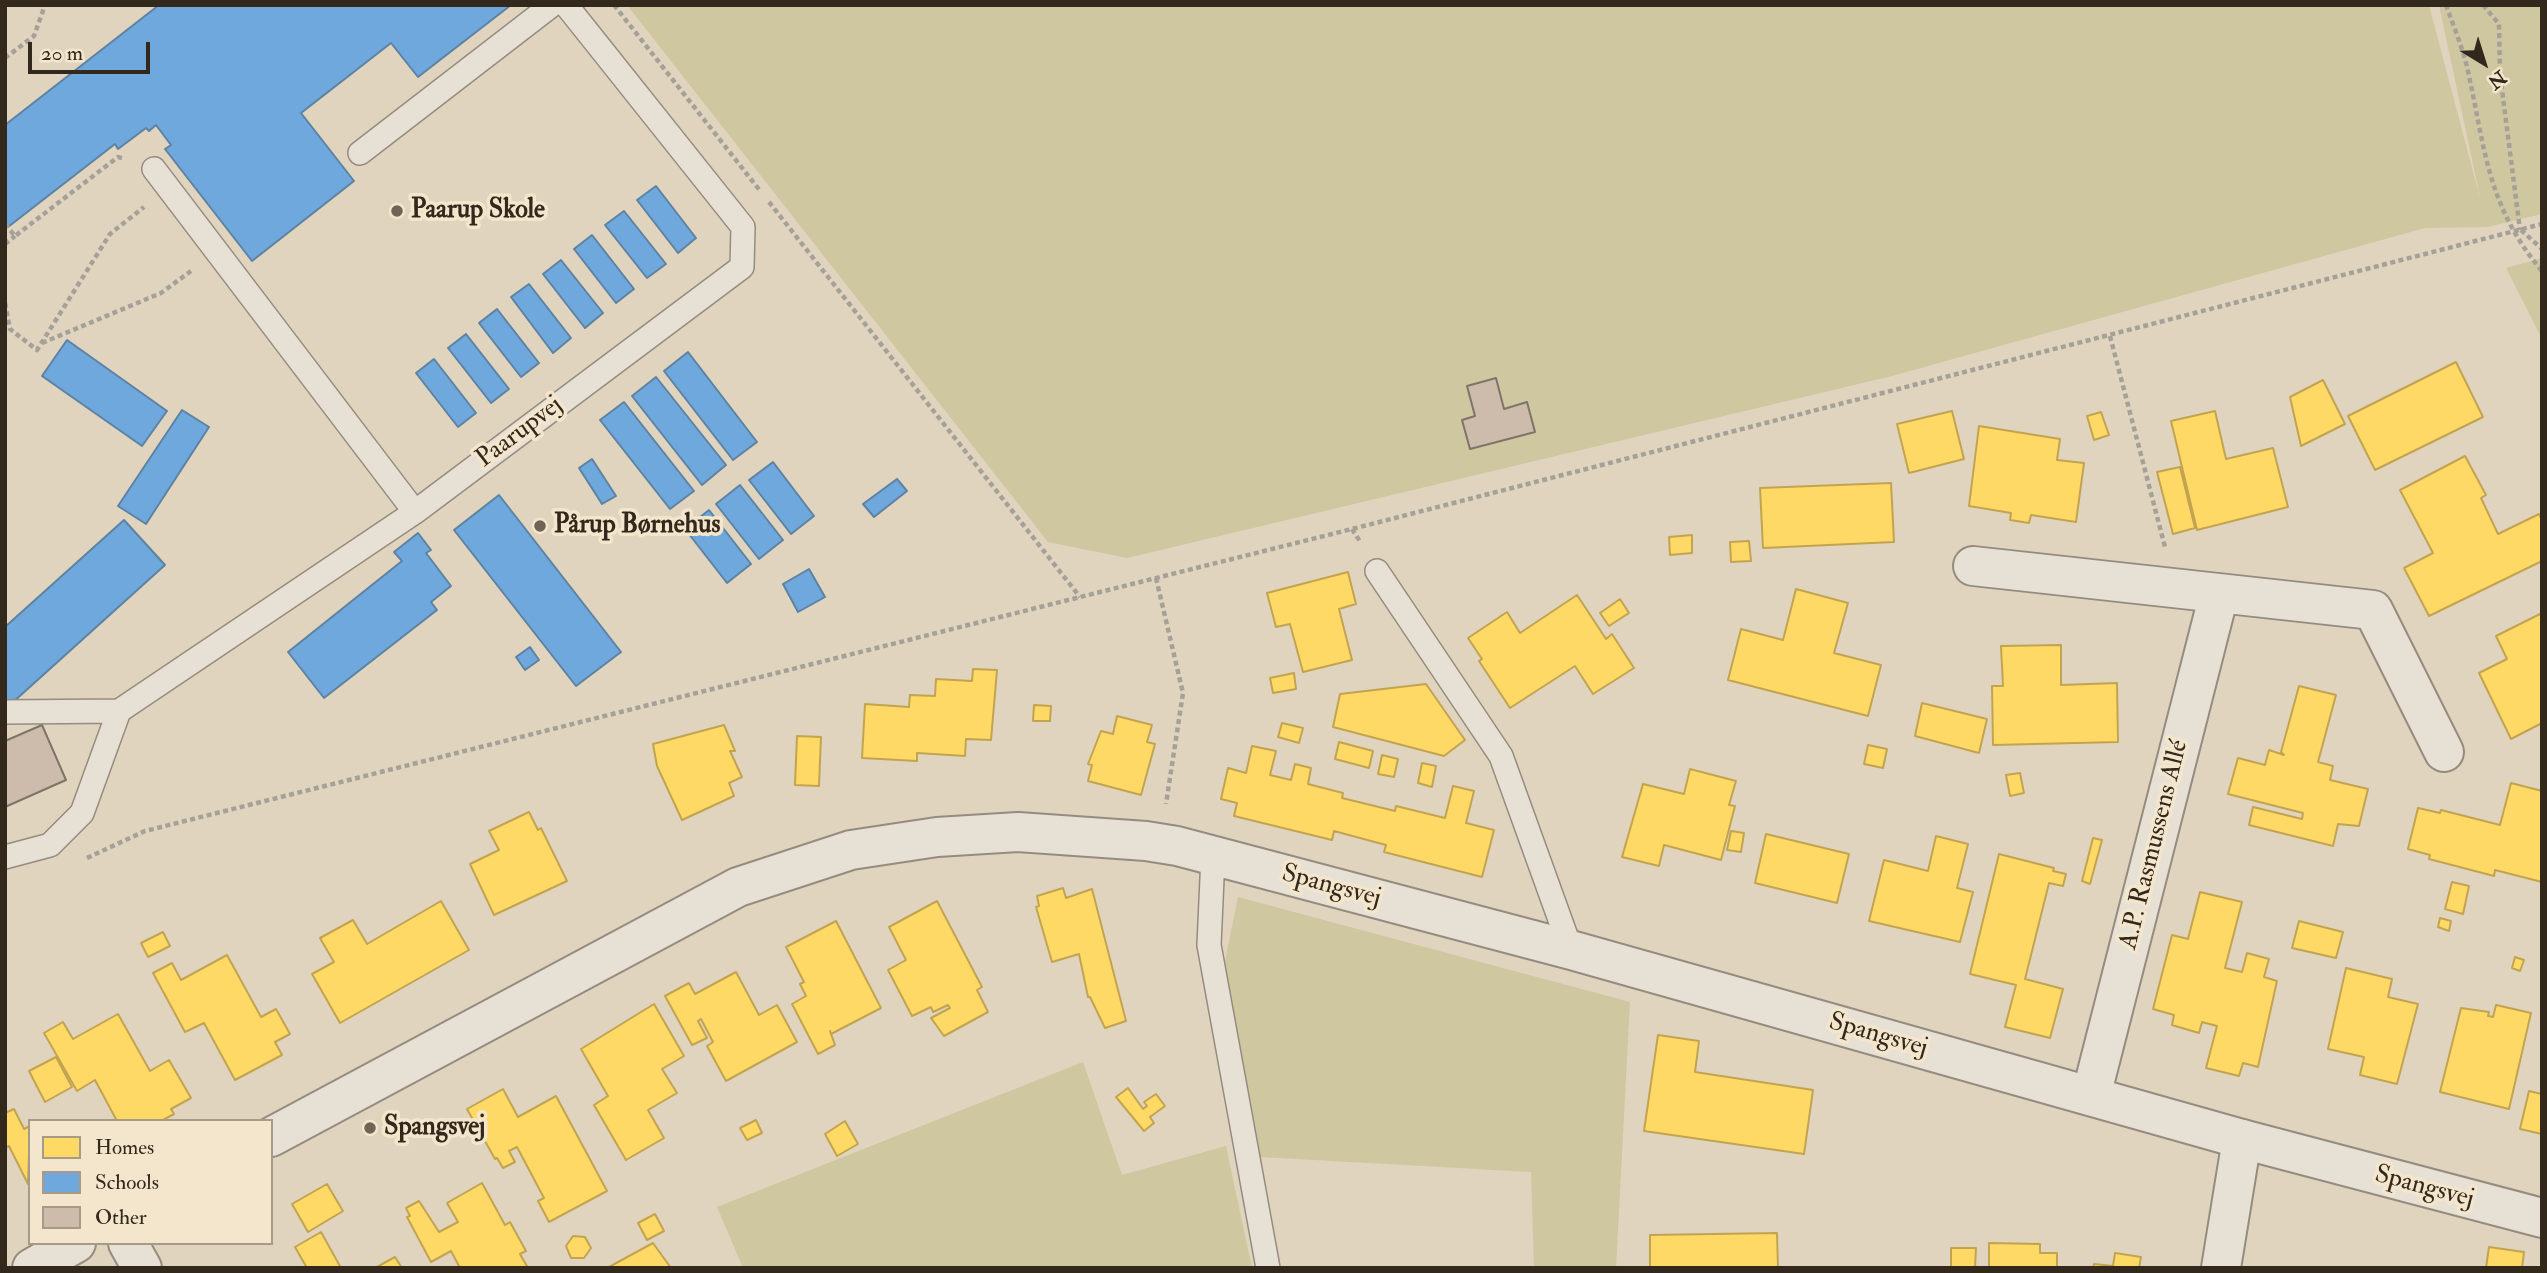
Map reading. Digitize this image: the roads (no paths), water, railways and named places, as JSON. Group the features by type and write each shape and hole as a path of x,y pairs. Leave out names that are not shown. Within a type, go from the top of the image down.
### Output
{"street":[{"path":"1973,566 2373,610 2444,752"},
{"name":"A.P. Rasmussens Allé","path":"2091,1096 2220,594"},
{"name":"Spangsvej","path":"273,1137 738,887 850,850 937,837 1018,832 1160,842 1572,950 2242,1139 2542,1218"},
{"path":"2221,1268 2242,1139"},
{"path":"32,1268 72,1245"},
{"path":"129,1245 142,1268"}],"lane":[{"path":"360,153 552,5"},
{"name":"Paarupvej","path":"119,711 415,512 742,267 743,227 566,5"},
{"path":"161,178 415,512"},
{"path":"1377,571 1501,756 1572,950"},
{"path":"5,712 119,711 82,813 50,845 5,857"},
{"path":"1213,856 1209,945 1268,1268"}],"place":[{"name":"Paarup Skole","path":"397,211"},
{"name":"Pårup Børnehus","path":"540,526"},
{"name":"Spangsvej","path":"370,1128"}]}
